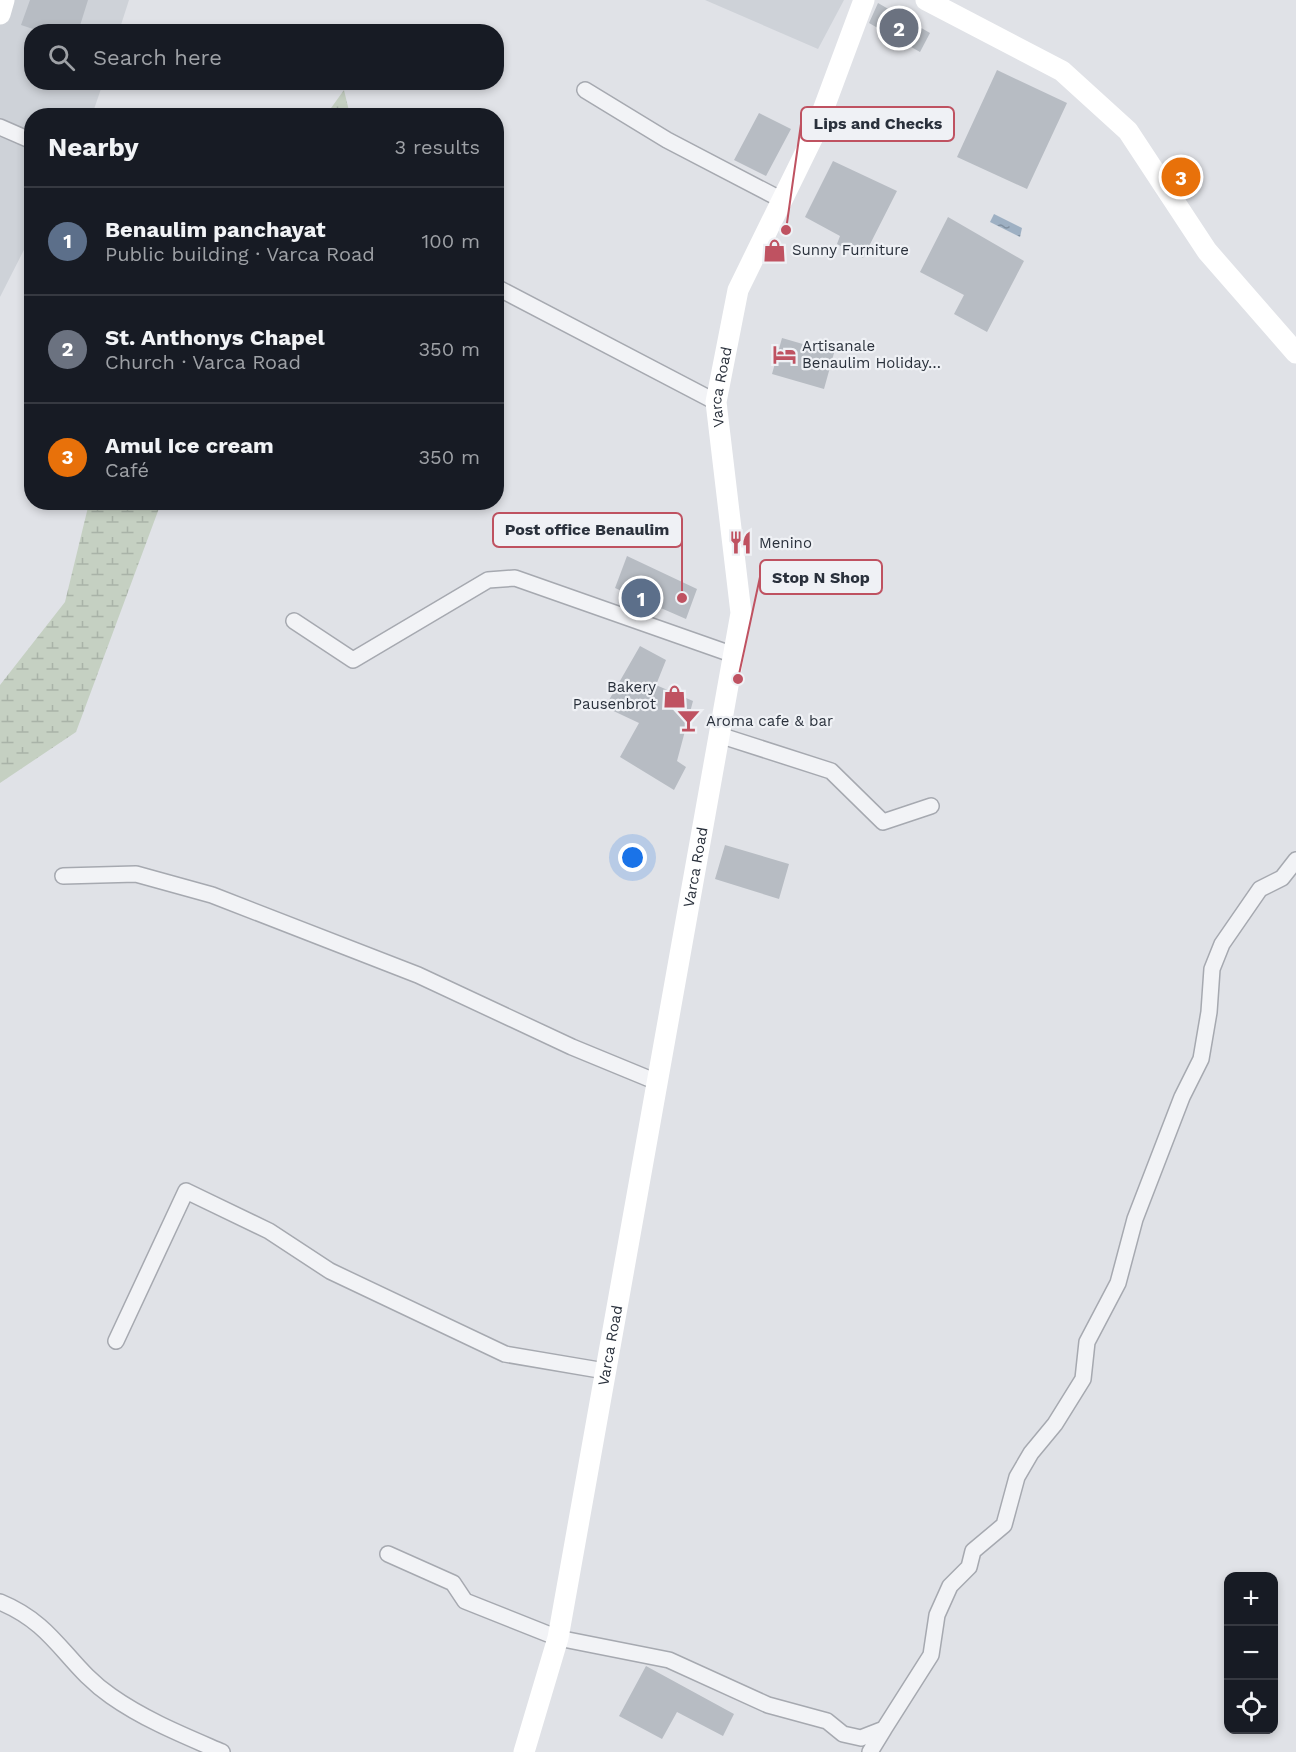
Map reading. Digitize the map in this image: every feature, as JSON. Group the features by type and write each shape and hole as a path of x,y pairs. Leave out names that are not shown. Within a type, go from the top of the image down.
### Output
{"main road":[{"path":"0,14 4,0"},
{"name":"Varca Road","path":"524,1752 558,1638 741,613 716,402 738,290 813,137 864,0"},
{"path":"926,0 1062,71 1128,131 1207,251 1296,353"}],"street":[{"path":"585,90 667,140 782,200"},
{"path":"0,127 24,138"},
{"path":"504,291 716,402"},
{"path":"294,621 353,660 488,580 515,578 734,655"},
{"path":"719,735 831,771 883,822 932,806"},
{"path":"870,1752 931,1655 937,1615 950,1586 969,1567 973,1551 1004,1525 1017,1477 1031,1452 1055,1424 1083,1379 1087,1342 1118,1283 1135,1219 1182,1097 1201,1059 1209,1012 1212,969 1222,944 1260,889 1282,878 1296,860"},
{"path":"63,876 136,874 212,895 418,975 572,1047 657,1082"},
{"path":"116,1341 186,1191 269,1231 330,1271 505,1354 605,1371"},
{"path":"388,1554 453,1583 465,1601 558,1638 669,1660 768,1704 827,1721 843,1734 861,1738 884,1729"},
{"path":"0,1602 34,1618 58,1641 81,1671 111,1696 167,1728 222,1752"}],"shaded area":[{"path":"0,0 129,0 121,24 24,24 24,90 101,90 94,108 24,108 24,250 0,297"},
{"path":"705,0 844,0 818,49"}],"green space":[{"path":"344,90 348,108 331,108"},
{"path":"87,510 158,510 76,732 0,783 0,685 65,602"}],"water":[{"path":"994,214 1022,228 1020,237 990,222"}],"building":[{"path":"30,0 88,0 80,24 21,25"},
{"path":"878,3 930,33 920,52 869,23"},
{"path":"997,70 1067,103 1027,189 957,157"},
{"path":"759,113 791,129 766,176 734,160"},
{"path":"833,161 897,191 863,258 837,244 840,236 805,217"},
{"path":"948,217 1024,261 987,332 954,314 964,295 920,272"},
{"path":"782,338 834,353 824,389 772,374"},
{"path":"627,556 697,589 686,619 615,588"},
{"path":"640,646 666,660 656,685 693,701 677,761 686,767 674,790 620,757 639,723 605,707"},
{"path":"725,845 789,864 779,899 715,879"},
{"path":"646,1666 734,1714 723,1736 677,1712 662,1739 619,1716"}],"place":[{"name":"St. Anthonys Chapel","path":"899,28"},
{"name":"Amul Ice cream","path":"1181,177"},
{"name":"Lips and Checks","path":"786,230"},
{"name":"Sunny Furniture","path":"774,250"},
{"name":"Artisanale Benaulim Holiday…","path":"784,355"},
{"name":"Menino","path":"741,543"},
{"name":"Benaulim panchayat","path":"641,598"},
{"name":"Post office Benaulim","path":"682,598"},
{"name":"Stop N Shop","path":"738,679"},
{"name":"Bakery Pausenbrot","path":"674,696"},
{"name":"Aroma cafe & bar","path":"688,721"}]}
